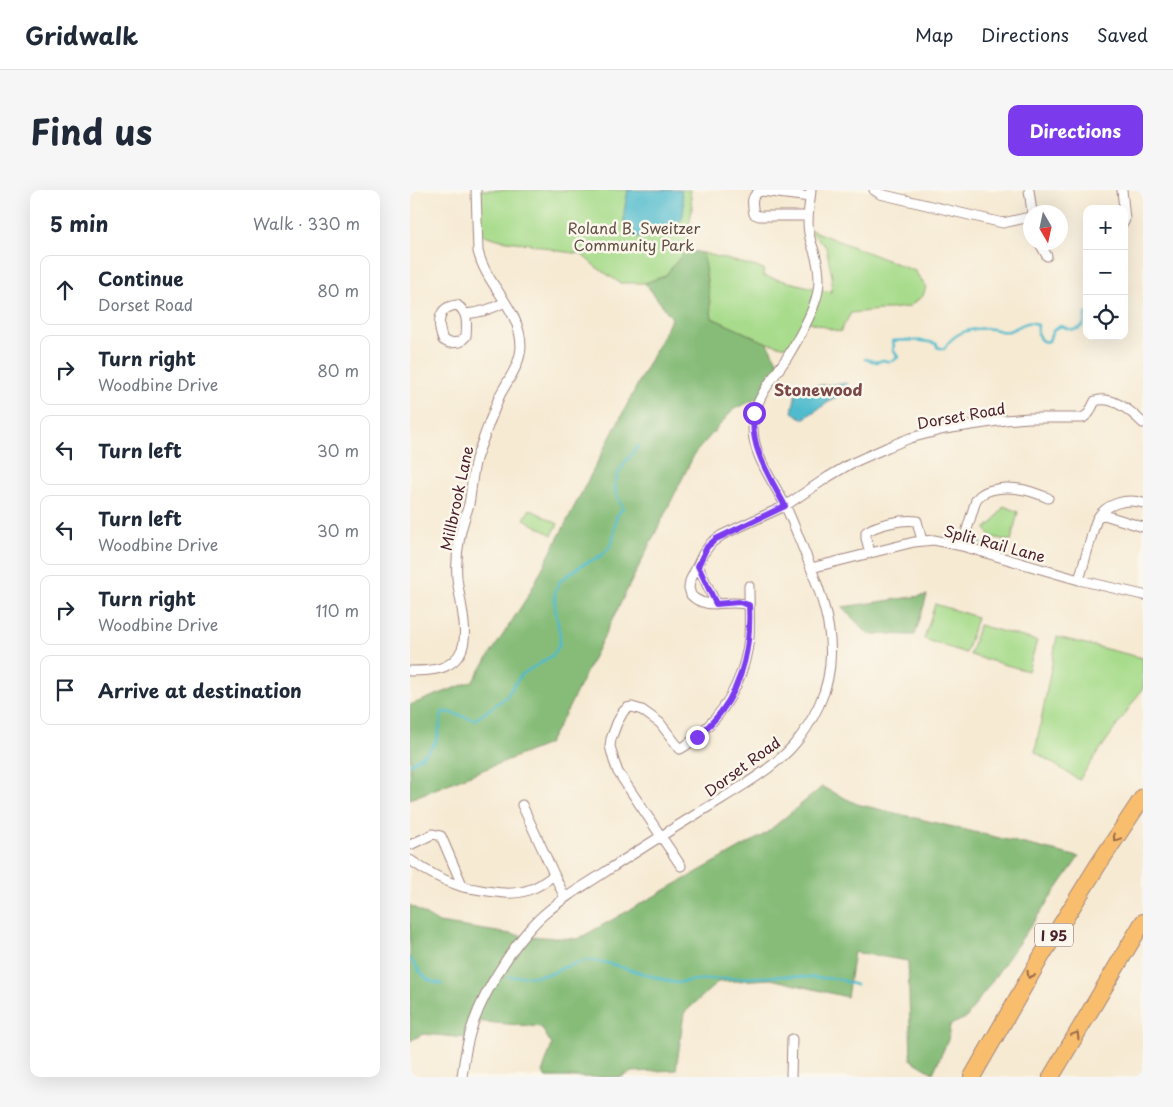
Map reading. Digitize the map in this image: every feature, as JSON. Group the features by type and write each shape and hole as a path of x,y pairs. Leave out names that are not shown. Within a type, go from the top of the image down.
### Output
{"highway":[{"name":"I 95","path":"972,1077 1040,957 1143,797"},
{"path":"1051,1077 1143,922"}],"street":[{"name":"Millbrook Lane","path":"410,671 430,671 444,667 455,660 462,648 464,632 457,564 459,538 469,504 476,460 500,396 515,369 520,354 519,333 511,310 487,273 480,258 477,233 476,190"},
{"path":"874,190 880,194 1003,223 1023,219"},
{"path":"1029,190 1031,205"},
{"path":"1122,190 1124,205"},
{"path":"808,216 759,216 754,214 754,196 756,192 766,191 810,194"},
{"name":"Dorset Road","path":"462,1077 464,1058 480,1006 500,970 537,921 565,898 778,760 792,747 810,721 824,692 830,659 828,620 825,607 785,506 756,447 753,432 753,418 759,398 801,334 819,290 816,257 809,235 810,194"},
{"path":"1043,250 1046,256"},
{"path":"465,314 492,309 505,302"},
{"name":"Dorset Road","path":"785,506 850,464 910,438 938,430 1005,420 1050,417 1079,418 1086,416 1095,401 1100,400 1111,402 1126,409 1143,423"},
{"path":"962,546 976,500 982,494 1005,489 1022,490 1048,498"},
{"path":"1079,580 1094,528 1101,514 1115,504 1127,501 1143,503"},
{"path":"749,605 739,602 716,604 700,602 691,595 690,581 707,547 716,539 785,506"},
{"path":"1101,514 1143,527"},
{"path":"870,553 866,532 873,528 908,520 917,521 922,541"},
{"name":"Split Rail Lane","path":"811,568 922,541 940,541 1079,580 1143,595"},
{"path":"698,566 716,604"},
{"path":"681,866 618,772 610,746 611,740 616,723 627,708 632,707 642,710 660,723 680,749 697,737 722,711 741,673 746,653 749,637 749,586"},
{"path":"522,805 565,898"},
{"path":"410,845 433,834 441,836 464,887"},
{"path":"410,860 429,873 452,884 495,892 511,893 530,890 554,874"},
{"path":"791,1077 792,1039"}],"green space":[{"name":"Roland B. Sweitzer Community Park","path":"476,190 690,190 692,208 686,250 665,276 645,283 620,283 581,254 501,240 477,233"},
{"path":"808,229 915,271 926,287 923,296 908,307 851,313 840,332 807,321 793,348 767,343 712,318 703,253 764,269 763,276 831,292 832,276 826,247"},
{"path":"686,250 703,253 712,318 767,343 780,366 759,398 734,409 695,453 568,709 548,744 410,799 410,705 473,681 528,596 672,318 645,283 665,276"},
{"path":"1004,506 1018,512 1011,541 992,537 985,529 993,522"},
{"path":"530,509 558,524 552,535 524,519"},
{"path":"927,595 915,635 868,634 842,607"},
{"path":"935,604 977,617 966,653 924,639"},
{"path":"979,625 1037,641 1028,671 970,655"},
{"path":"1057,637 1143,658 1143,688 1079,780 1035,752"},
{"path":"822,787 857,804 1079,857 966,1018 950,1025 948,1040 933,1073 911,1060 908,961 854,952 847,997 771,979 718,982 684,1013 676,1070 632,1072 621,1077 545,1077 543,1070 552,1045 541,1027 474,1021 468,1038 423,1034 410,1041 410,905 439,923 524,936 578,939 765,834"}],"water":[{"path":"628,190 681,190 684,207 682,219 673,225 654,227 641,237 631,236 624,224"},
{"path":"847,383 848,396 838,396 803,419 792,412 797,387"}],"waterway":[{"path":"865,359 877,362 894,360 898,357 893,350 894,345 892,341 927,342 937,344 937,347 944,349 953,338 965,332 979,329 1007,332 1023,324 1034,323 1038,325 1040,339 1045,342 1049,341 1053,331 1059,327 1062,326 1073,330 1083,325"},
{"path":"410,764 427,752 434,744 443,712 475,720 506,697 521,675 553,655 559,646 560,636 555,607 555,591 560,581 582,565 599,557 609,548 613,540 616,517 623,508 617,497 616,480 621,468 638,446"},
{"path":"972,540 981,543"},
{"path":"410,959 423,976 431,981 442,984"},
{"path":"508,977 550,974 567,966 588,960 607,963 675,983 697,980 785,976 838,979 856,985"}],"district":[{"name":"Stonewood","path":"818,389"}],"route":[{"path":"697,737 722,711 737,683 746,653 750,621 749,605 739,602 716,604 698,566 707,547 716,539 785,506 767,472 754,441 754,413"}]}
